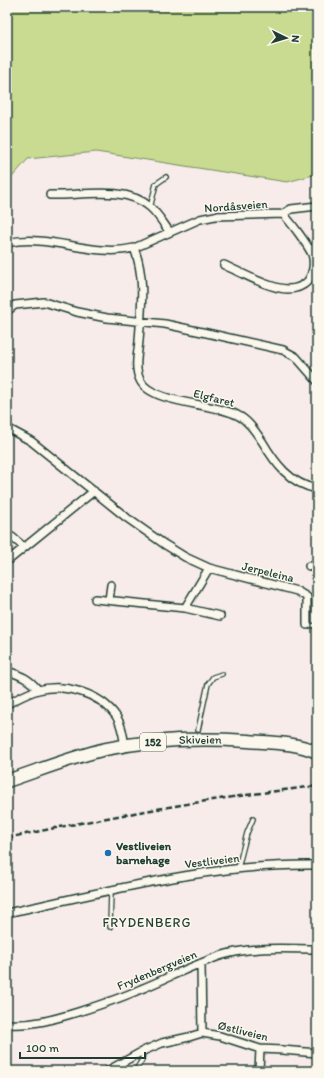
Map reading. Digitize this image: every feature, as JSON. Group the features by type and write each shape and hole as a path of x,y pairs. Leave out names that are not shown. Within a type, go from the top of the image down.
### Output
{"main road":[{"name":"Skiveien","path":"7,780 87,754 125,746 171,740 209,739 277,742 303,746 317,752"},
{"name":"Skiveien","path":"303,746 317,744"}],"street":[{"path":"50,195 63,196 89,193 114,194 130,197 150,208 169,231"},
{"path":"283,214 291,209 317,206"},
{"name":"Nordåsveien","path":"7,243 38,240 103,250 125,250 134,248 169,231 200,219 215,216 283,214 312,254 313,269 306,282 293,289 287,289 267,284 224,265"},
{"name":"Elgfaret","path":"134,248 141,270 142,287 136,366 140,380 146,388 164,396 237,415 249,424 273,459 282,469 307,487 317,489"},
{"path":"7,311 15,305 44,302 77,312 107,318 180,327 283,350 296,357 316,379"},
{"name":"Jerpeleina","path":"7,428 31,441 127,518 185,557 209,568 297,591 307,597 307,625"},
{"path":"10,559 94,491"},
{"path":"12,537 24,547"},
{"path":"185,608 209,568"},
{"path":"109,600 111,585"},
{"path":"95,598 185,608 220,616"},
{"path":"7,671 24,677 38,690"},
{"path":"7,704 38,690 63,688 73,690 98,700 108,707 117,717 122,728 125,746"},
{"name":"Vestliveien","path":"7,912 186,875 238,868 317,865"},
{"name":"Frydenbergveien","path":"7,1024 29,1025 70,1015 139,990 223,955 239,951 317,949"},
{"path":"202,963 202,1033"},
{"name":"Østliveien","path":"107,1071 162,1043 202,1033 220,1036 260,1050 317,1053"},
{"path":"259,1071 260,1050"}],"lane":[{"path":"150,208 156,184 166,177"},
{"path":"308,248 317,246"},
{"name":"Jerpeleina","path":"307,625 317,626"},
{"path":"198,730 208,684 212,677 222,674"},
{"path":"238,868 247,833 253,819"},
{"path":"110,927 112,890"},
{"path":"135,1071 142,1060 144,1051"}],"green space":[{"path":"7,7 317,7 317,174 287,182 96,152 28,159 7,183"}],"railway":[{"path":"7,838 162,808 317,786"}],"place":[{"name":"Vestliveien barnehage","path":"108,853"}],"district":[{"name":"FRYDENBERG","path":"147,922"}]}
